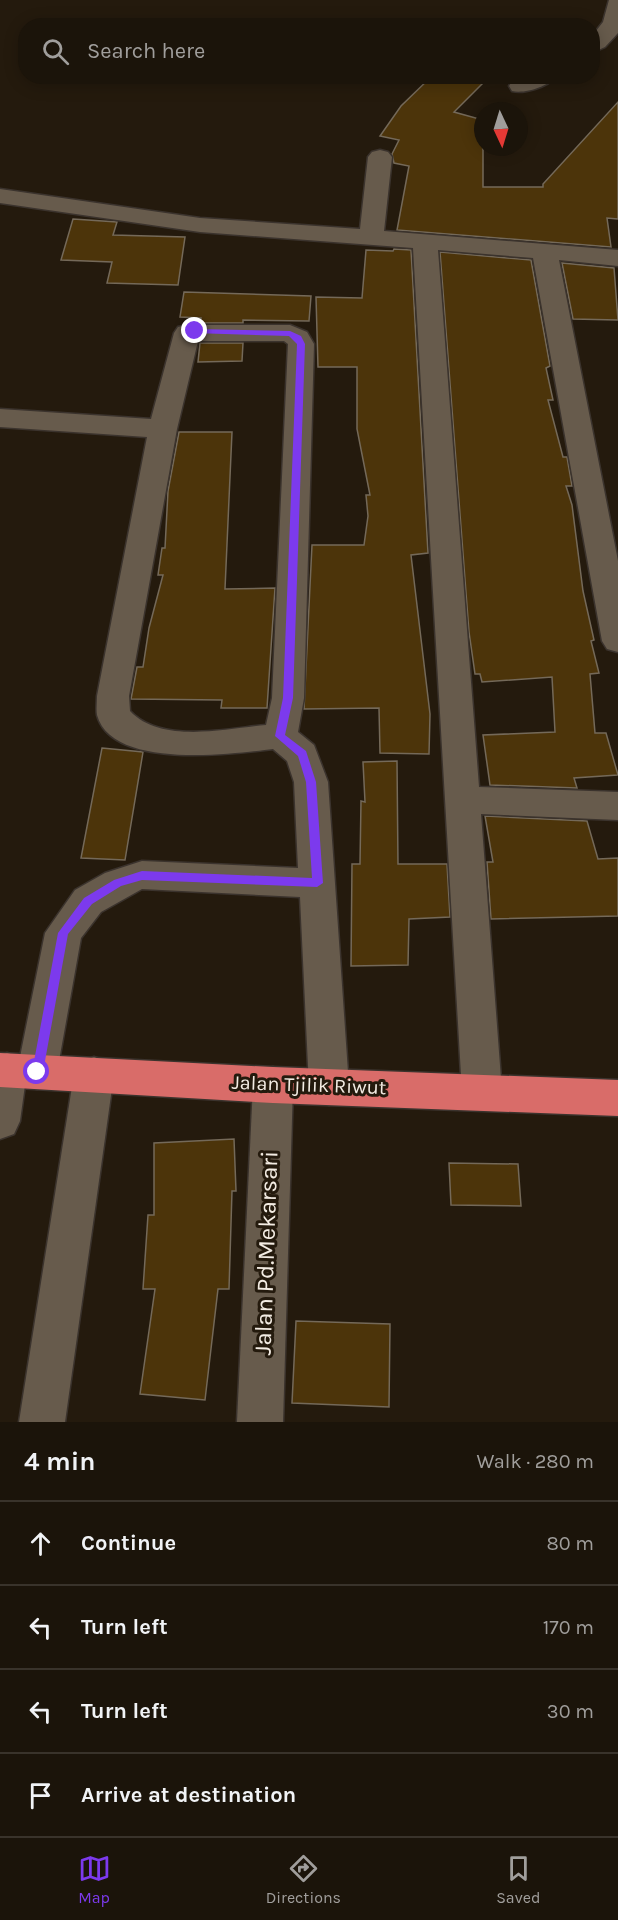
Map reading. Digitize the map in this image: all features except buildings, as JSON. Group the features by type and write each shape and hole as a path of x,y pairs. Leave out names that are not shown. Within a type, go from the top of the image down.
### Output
{"highway":[{"name":"Jalan Tjilik Riwut","path":"15,1071 273,1085 618,1098"}],"street":[{"path":"600,40 609,33 616,20 618,2"},
{"path":"520,87 527,84"},
{"path":"371,237 380,157"},
{"path":"0,196 200,225 544,250 618,258"},
{"path":"425,241 482,1092"},
{"path":"544,250 618,641"},
{"path":"280,736 288,698 301,344 298,338 290,333 187,333 163,429 113,696 114,715 134,734 160,740 201,742 280,736 302,754 311,782 329,1087"},
{"path":"0,418 163,429"},
{"path":"462,800 618,806"},
{"path":"0,1121 63,933 88,901 118,883 142,875 317,883"},
{"path":"42,1422 94,1074"},
{"name":"Jalan Pd.Mekarsari","path":"260,1422 273,1085"}],"route":[{"path":"37,1072 63,933 88,901 118,883 142,875 317,883 311,782 302,754 280,736 288,698 301,344 298,338 290,333 195,331"}]}
